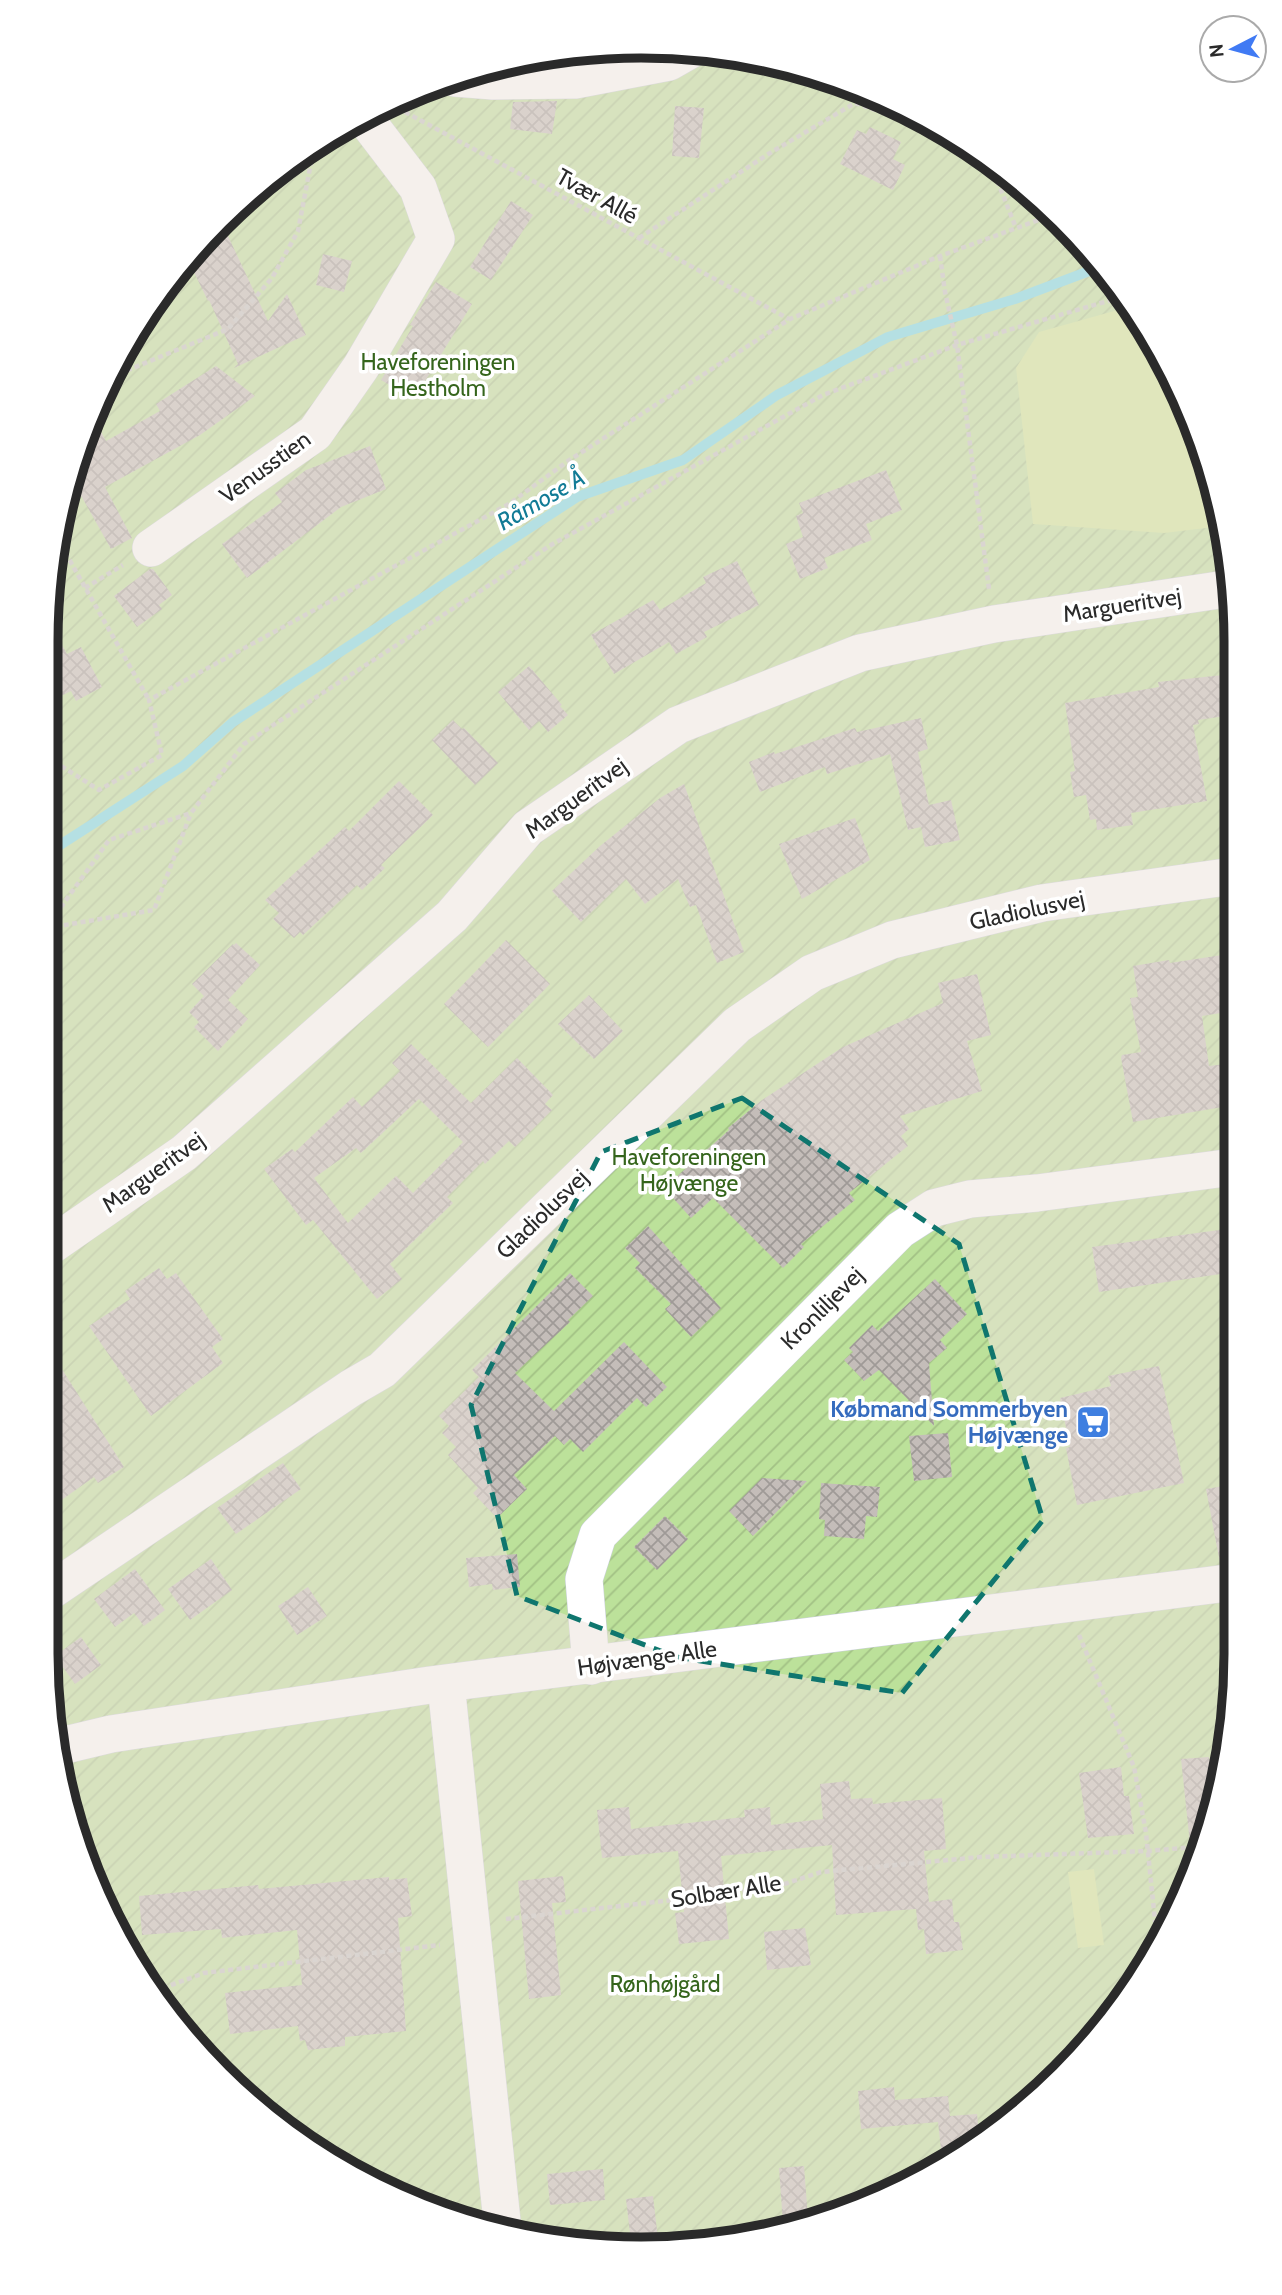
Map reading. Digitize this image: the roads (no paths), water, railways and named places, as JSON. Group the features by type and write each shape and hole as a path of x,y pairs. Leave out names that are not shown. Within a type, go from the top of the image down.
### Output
{"street":[{"path":"488,79 575,80 674,59"},
{"name":"Venusstien","path":"151,548 315,433 361,367 436,239 418,188 370,125"},
{"name":"Margueritvej","path":"58,1241 184,1153 452,916 528,828 678,725 860,653 994,624 1222,589"},
{"name":"Gladiolusvej","path":"58,1586 351,1388 382,1370 737,1025 812,973 892,940 1042,903 1224,877"},
{"name":"Kronliljevej","path":"591,1666 584,1579 598,1535 900,1230 934,1208 971,1199 1224,1168"},
{"name":"Højvænge Alle","path":"65,1745 111,1734 446,1684 1224,1583"},
{"path":"446,1684 502,2220"}],"waterway":[{"name":"Råmose Å","path":"58,846 183,766 233,722 577,497 683,460 777,395 888,337 1015,299 1091,270"}],"place":[{"name":"Købmand Sommerbyen Højvænge","path":"1093,1422"}],"park label":[{"name":"Haveforeningen Hestholm","path":"438,375"},
{"name":"Haveforeningen Højvænge","path":"689,1170"},
{"name":"Rønhøjgård","path":"665,1984"}]}
